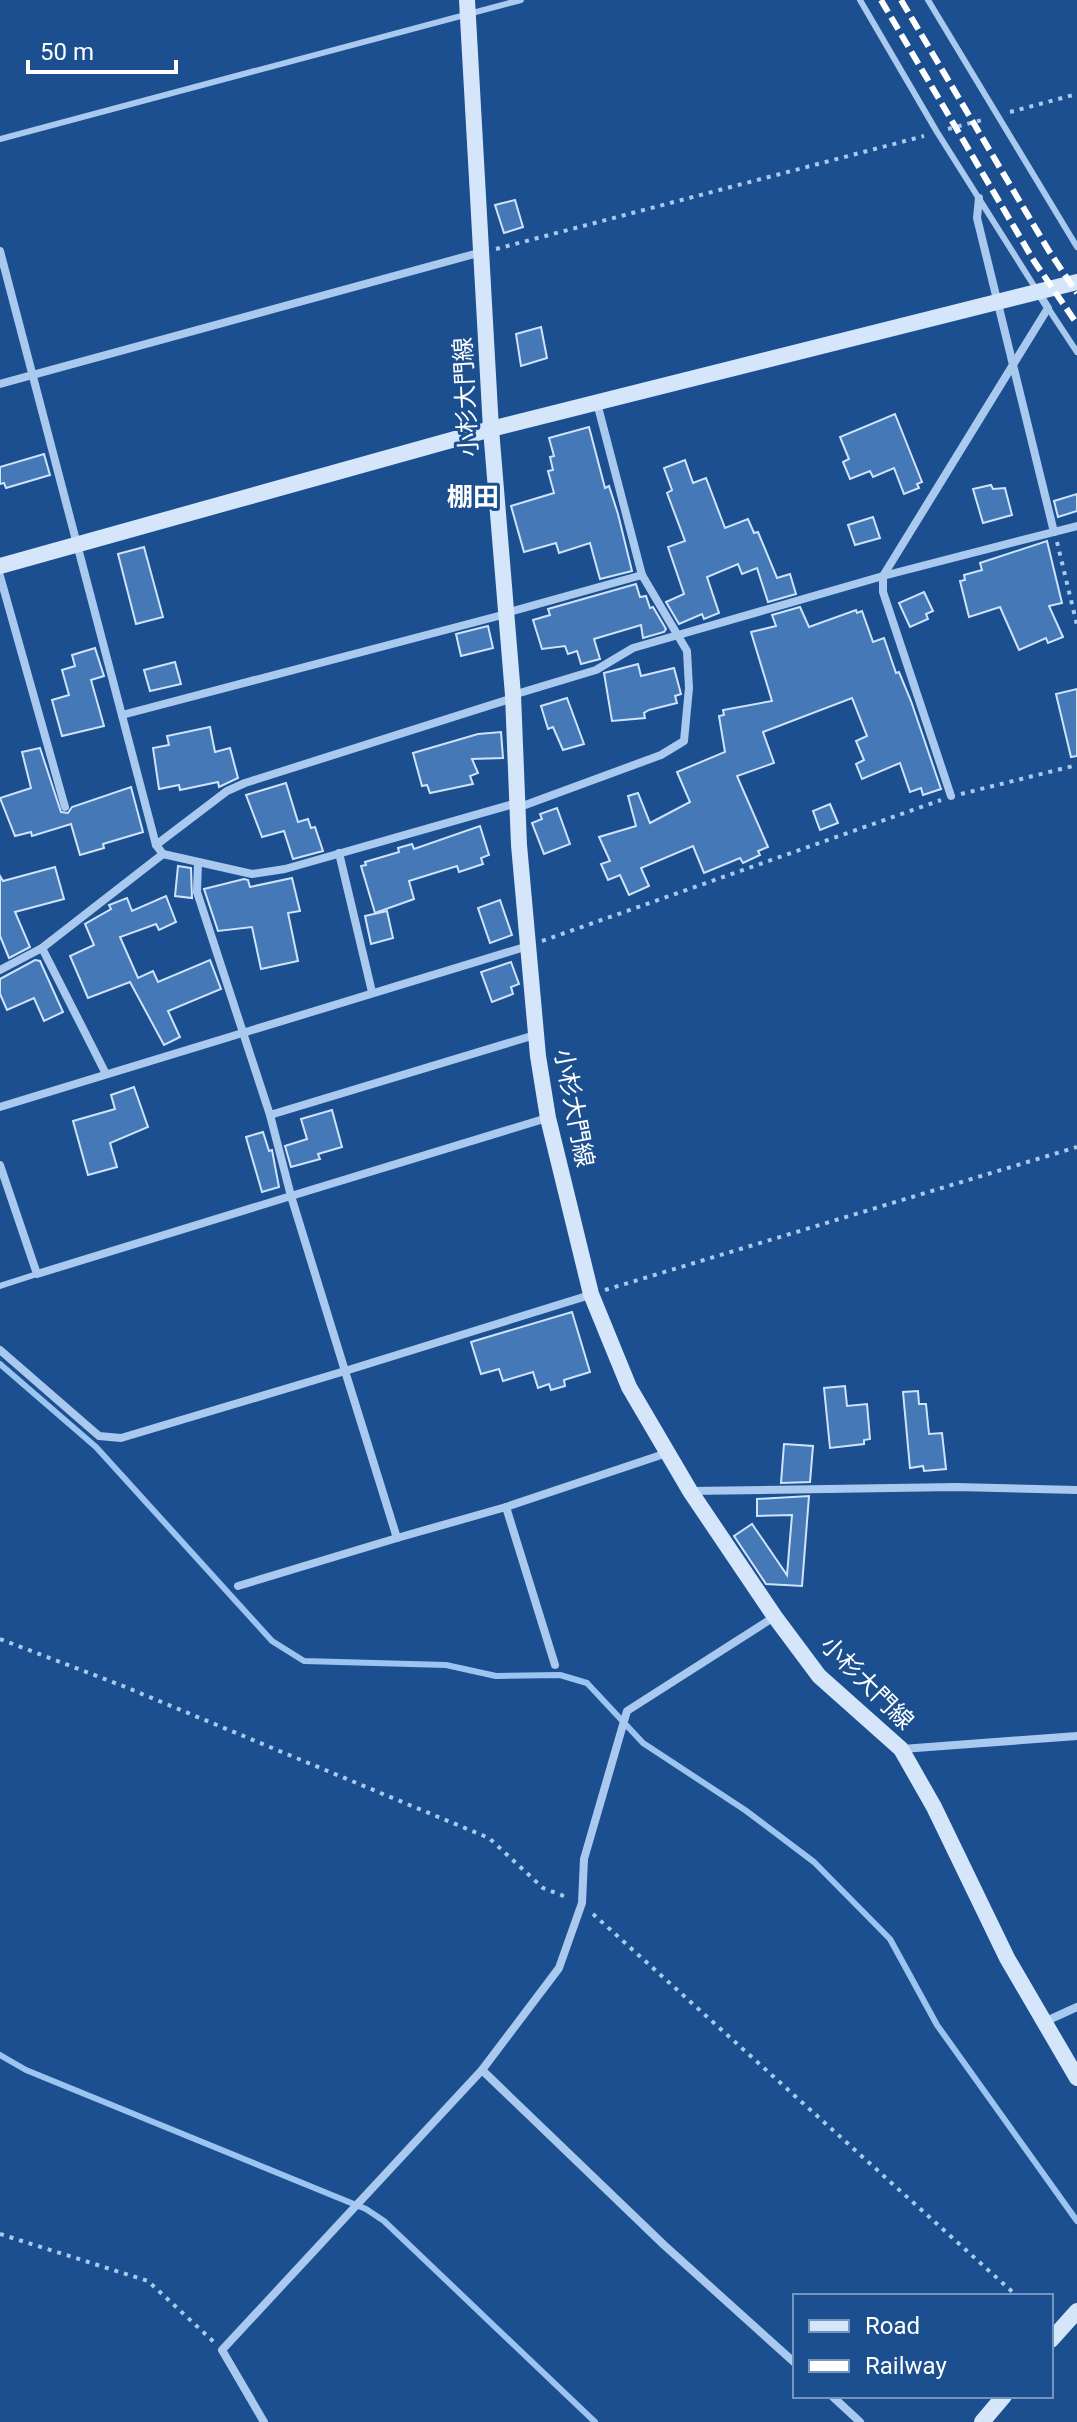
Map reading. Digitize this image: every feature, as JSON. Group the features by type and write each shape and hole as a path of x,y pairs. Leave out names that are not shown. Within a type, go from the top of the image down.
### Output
{"main road":[{"name":"小杉大門線","path":"467,7 491,429 514,696 517,806 536,1035 548,1118 591,1294 629,1387 690,1491 775,1617 819,1676 901,1749 934,1807 1007,1958 1077,2078"},
{"path":"0,566 491,429 995,300 1077,282"},
{"path":"1053,2338 1077,2311"},
{"path":"982,2422 1002,2398"}],"street":[{"path":"979,198 977,218 995,300 1013,361 1054,532"},
{"path":"0,251 156,845 163,854 252,874 285,869 517,806 661,755 684,741 689,688 687,651 642,575 597,402"},
{"path":"0,384 483,252"},
{"path":"951,796 883,592 883,576 1048,308 1038,292"},
{"path":"156,845 227,791 245,783 596,670 633,648 883,576 1077,526"},
{"path":"122,715 507,614 642,575"},
{"path":"0,576 65,807"},
{"path":"339,853 372,992"},
{"path":"0,970 42,948 163,854"},
{"path":"198,862 197,892 244,1031 291,1196 397,1538"},
{"path":"0,1107 528,945"},
{"path":"42,948 106,1074"},
{"path":"270,1115 536,1035"},
{"path":"0,1165 37,1274 548,1118"},
{"path":"0,1350 99,1436 121,1438 591,1294"},
{"path":"238,1586 506,1507 667,1453"},
{"path":"690,1491 956,1487 1077,1490"},
{"path":"506,1507 555,1665"},
{"path":"264,2422 222,2350 482,2070 559,1968 582,1903 584,1859 627,1711 775,1617"},
{"path":"901,1749 1077,1736"},
{"path":"1044,2022 1077,2007"},
{"path":"482,2070 664,2245 793,2361"},
{"path":"834,2398 860,2422"}],"lane":[{"path":"0,139 467,7 521,0"},
{"path":"860,0 937,132 1038,292"},
{"path":"928,0 1077,247"},
{"path":"1048,308 1077,352"},
{"path":"0,1286 37,1274"}],"path":[{"path":"483,252 1077,94"},
{"path":"1054,532 1077,625"},
{"path":"528,945 951,796 1077,765"},
{"path":"591,1294 1077,1147"},
{"path":"0,1639 123,1686 489,1838 543,1888 582,1903 1015,2294"},
{"path":"0,2234 148,2281 222,2350"}],"building":[{"path":"515,200 523,227 504,233 495,205"},
{"path":"541,327 547,358 521,366 516,334"},
{"path":"895,414 922,482 917,484 919,488 904,494 894,468 873,477 870,471 850,479 843,462 849,459 840,437"},
{"path":"589,427 605,488 609,486 618,514 632,571 600,579 590,543 559,553 556,543 524,552 511,506 554,493 548,471 553,470 550,457 554,456 549,438"},
{"path":"44,454 50,475 6,488 4,483 0,484 0,467"},
{"path":"685,460 693,483 706,478 725,528 748,519 754,533 758,532 777,578 790,574 796,594 768,602 757,568 742,574 738,564 707,577 719,613 704,619 702,614 679,624 666,602 684,594 668,547 685,541 667,493 672,490 664,468"},
{"path":"991,485 993,489 1005,488 1012,515 983,523 973,489"},
{"path":"1077,494 1077,511 1058,517 1054,501"},
{"path":"873,517 880,538 855,545 848,525"},
{"path":"1047,541 1062,603 1049,606 1063,637 1048,643 1046,638 1019,650 1000,607 969,617 960,581 965,580 964,575 982,570 980,563"},
{"path":"144,547 163,617 136,624 118,554"},
{"path":"636,584 640,597 646,596 650,608 653,607 666,629 664,632 643,638 641,625 594,639 600,659 581,664 577,651 568,654 565,646 542,649 533,620 550,615 548,609"},
{"path":"924,592 933,611 926,614 928,619 910,627 899,603"},
{"path":"800,607 809,627 856,610 857,613 862,611 873,642 884,638 896,673 899,672 911,701 941,789 923,795 921,788 910,792 900,763 862,779 856,764 864,760 856,741 867,736 852,698 763,732 774,763 737,776 768,847 758,851 760,855 743,863 740,858 704,873 693,846 641,868 649,886 629,895 620,875 608,880 601,864 610,861 599,837 636,826 628,796 638,793 650,823 690,802 677,772 725,752 719,716 724,715 723,710 772,701 751,632 776,626 772,615"},
{"path":"488,626 493,648 461,656 456,634"},
{"path":"95,648 104,676 91,680 104,726 62,736 52,700 69,695 62,670 75,666 72,655"},
{"path":"175,662 181,684 150,691 144,670"},
{"path":"638,664 641,676 674,668 681,694 675,696 677,703 649,710 644,713 645,718 612,721 604,673"},
{"path":"1077,689 1077,756 1071,757 1056,694"},
{"path":"567,698 584,744 563,750 553,727 548,729 541,706"},
{"path":"210,727 215,752 230,748 238,778 219,787 218,782 180,790 179,785 159,789 153,748 169,745 167,736"},
{"path":"501,732 503,758 472,759 478,773 470,776 473,784 430,793 427,785 422,786 413,753 478,734"},
{"path":"40,748 61,812 68,813 72,807 131,787 143,832 103,844 104,848 80,855 71,824 32,836 31,832 15,836 0,798 31,788 22,752"},
{"path":"286,783 298,822 308,819 311,828 315,827 323,851 293,859 284,831 262,837 246,795"},
{"path":"830,804 838,823 820,830 813,811"},
{"path":"557,808 570,844 544,854 532,823 542,819 540,814"},
{"path":"480,826 489,855 481,858 483,864 459,872 457,866 409,881 414,899 375,913 361,866 366,865 365,862 399,852 398,848 412,844 414,849"},
{"path":"178,866 191,868 192,898 175,896"},
{"path":"55,867 64,899 15,912 30,947 9,958 0,936 0,876 3,881"},
{"path":"292,878 300,911 288,913 298,961 261,969 252,927 218,931 204,889 244,879 248,880 250,887"},
{"path":"166,896 176,922 159,930 156,924 120,937 138,978 153,971 158,982 210,960 221,989 168,1011 180,1037 164,1045 130,982 88,998 70,956 94,945 85,924 111,909 109,905 127,898 132,911"},
{"path":"500,900 512,935 490,943 478,908"},
{"path":"387,911 393,938 371,944 365,916"},
{"path":"35,960 40,961 63,1012 44,1021 34,998 7,1010 0,994 0,979"},
{"path":"511,962 519,984 511,987 513,994 492,1002 481,972"},
{"path":"134,1087 148,1127 110,1143 117,1167 88,1175 73,1121 115,1109 111,1095"},
{"path":"332,1110 342,1147 318,1154 320,1159 291,1167 285,1146 307,1139 301,1119"},
{"path":"263,1132 269,1151 272,1150 279,1187 262,1192 246,1137"},
{"path":"572,1312 590,1372 564,1380 565,1386 551,1390 549,1384 538,1388 533,1372 503,1381 499,1369 481,1374 471,1342"},
{"path":"845,1386 847,1406 867,1404 870,1439 864,1440 864,1444 830,1448 824,1388"},
{"path":"918,1391 919,1404 926,1404 929,1434 942,1433 946,1469 924,1471 923,1466 910,1468 903,1392"},
{"path":"784,1444 813,1446 810,1482 781,1483"},
{"path":"809,1496 802,1586 766,1584 734,1536 752,1524 787,1575 792,1515 757,1516 757,1499"}],"waterway":[{"path":"0,1364 96,1447 272,1641 304,1661 446,1665 496,1676 560,1675 587,1683 643,1743 745,1810 814,1862 890,1939 937,2025 1077,2221"},
{"path":"0,2055 26,2070 366,2209 384,2221 595,2422"}],"railway":[{"path":"881,0 1034,261 1077,324"},
{"path":"901,0 1077,293"}],"district":[{"name":"棚田","path":"473,497"}]}
